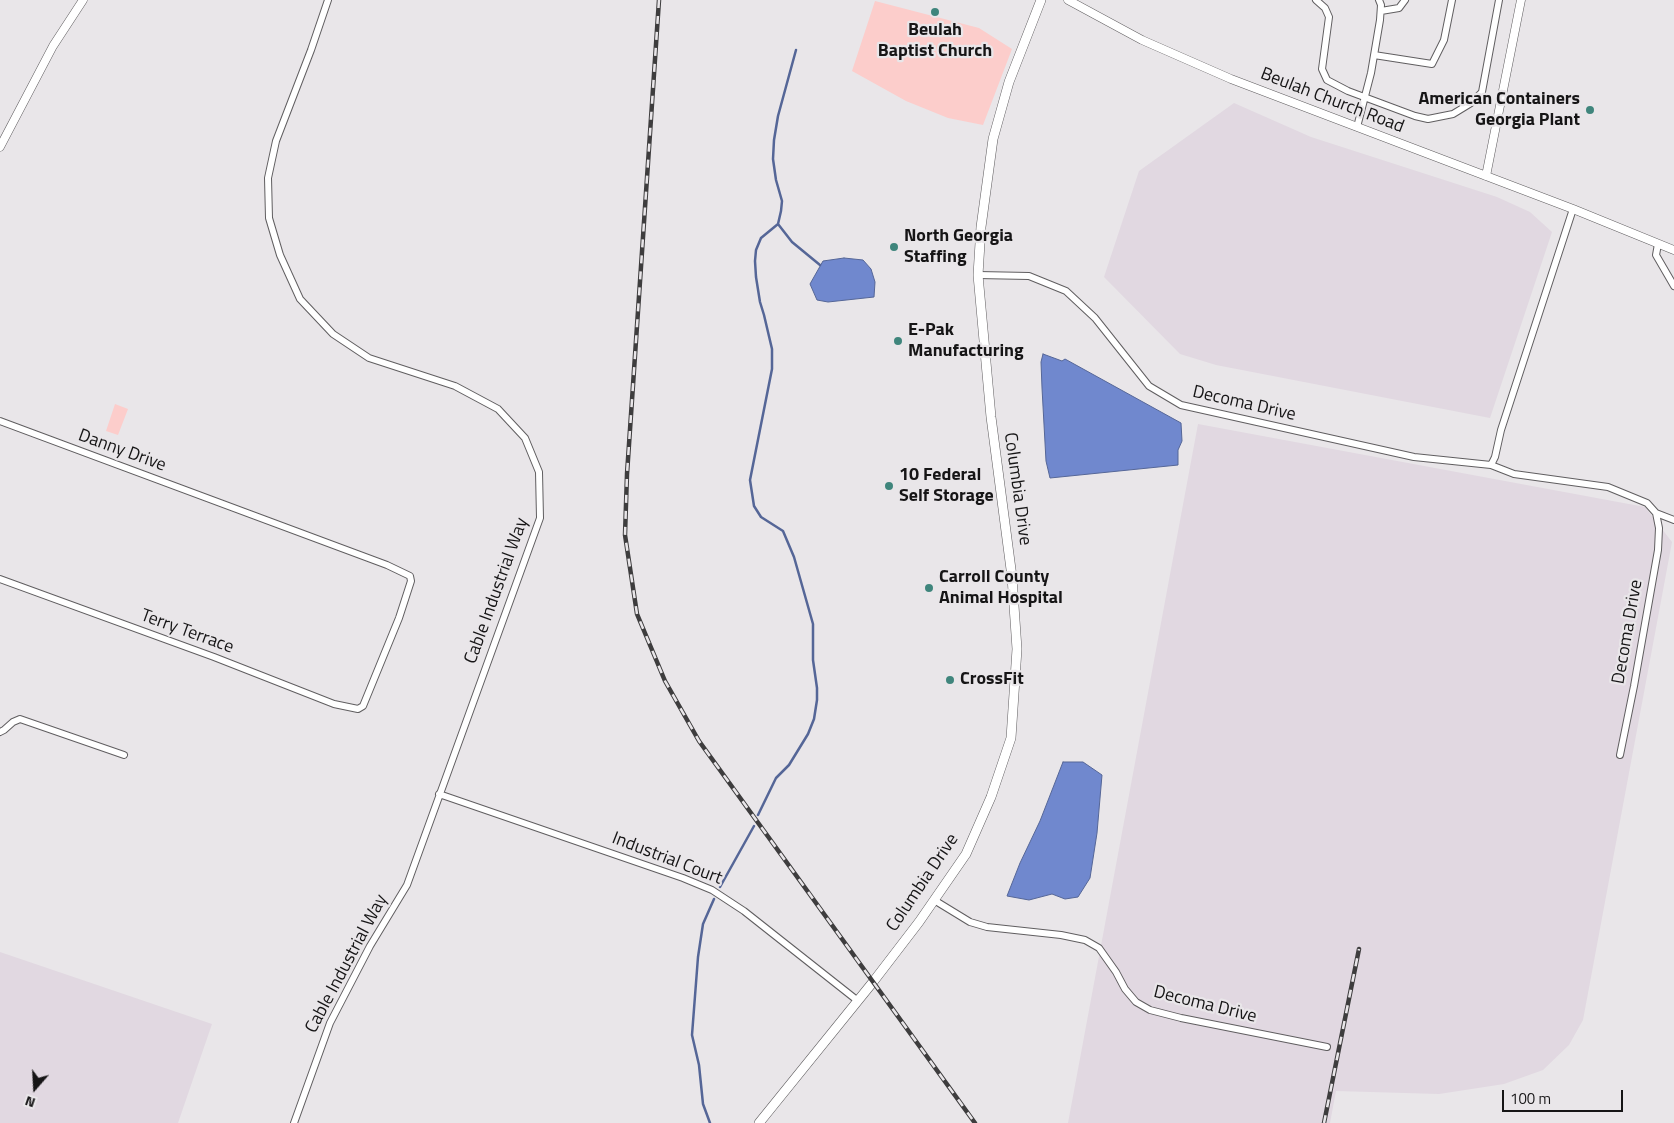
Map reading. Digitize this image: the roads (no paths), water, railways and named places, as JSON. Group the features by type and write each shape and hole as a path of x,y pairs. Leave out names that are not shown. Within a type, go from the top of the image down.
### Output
{"main road":[{"name":"Columbia Drive","path":"759,1123 858,1001 966,854 991,797 1011,738 1017,650 1012,577 991,417 978,275 982,219 993,139 1009,82 1041,0"}],"street":[{"path":"0,147 53,46 83,0"},
{"name":"Cable Industrial Way","path":"294,1123 330,1023 370,946 407,885 540,518 539,472 525,438 498,408 455,386 369,358 333,334 300,300 280,255 269,218 268,178 276,141 328,0"},
{"name":"Beulah Church Road","path":"1068,0 1142,40 1231,79 1573,209 1674,250"},
{"path":"1316,0 1325,8 1329,17 1322,68 1327,80 1348,91 1428,119 1453,114 1471,103 1482,92 1499,0"},
{"path":"1357,127 1374,55 1380,0"},
{"path":"1380,11 1399,8 1406,0"},
{"path":"1374,55 1432,64 1444,40 1452,0"},
{"path":"1486,176 1520,0"},
{"path":"1491,465 1573,209"},
{"path":"1658,244 1656,255 1674,286"},
{"name":"Decoma Drive","path":"978,275 1029,276 1066,291 1095,318 1149,386 1181,405 1414,457 1491,465 1514,474 1608,488 1647,503 1656,513 1674,520"},
{"name":"Danny Drive","path":"0,421 234,507 387,565 410,576 409,592 363,706"},
{"name":"Decoma Drive","path":"1620,755 1658,550 1659,528 1656,513"},
{"name":"Terry Terrace","path":"0,579 214,657 334,704 358,709 363,706"},
{"path":"0,732 12,722 20,719 124,754"},
{"name":"Industrial Court","path":"439,794 683,878 712,890 744,911 858,1001"},
{"name":"Decoma Drive","path":"934,900 970,922 987,927 1018,932 1061,935 1085,940 1099,948 1116,972 1125,989 1136,1002 1150,1010 1327,1047"}],"water":[{"path":"844,258 863,260 871,269 875,282 874,297 828,302 817,300 810,284 823,261"},
{"path":"1043,354 1062,361 1065,359 1181,423 1182,441 1178,450 1178,465 1050,478 1046,461 1041,362"},
{"path":"1063,762 1083,762 1102,775 1097,833 1090,878 1078,897 1065,899 1052,894 1029,900 1007,896 1040,821"}],"waterway":[{"path":"758,815 776,778 789,765 808,734 814,719 817,700 813,660 813,624 794,557 783,531 761,517 754,506 750,480 772,369 772,349 760,302 756,277 756,250 761,238 778,224 781,211 782,201 773,159 774,140 778,116 796,50"},
{"path":"778,224 792,242 820,265"},
{"path":"720,887 754,826"},
{"path":"710,1123 703,1104 699,1065 692,1035 698,957 703,924 714,899"}],"railway":[{"path":"659,0 627,474 625,535 637,614 665,681 699,741 975,1123"},
{"path":"1324,1123 1359,949"}],"place":[{"name":"Beulah Baptist Church","path":"935,12"},
{"name":"American Containers Georgia Plant","path":"1590,110"},
{"name":"North Georgia Staffing","path":"894,247"},
{"name":"E-Pak Manufacturing","path":"898,341"},
{"name":"10 Federal Self Storage","path":"889,486"},
{"name":"Carroll County Animal Hospital","path":"929,588"},
{"name":"CrossFit","path":"950,680"}]}
